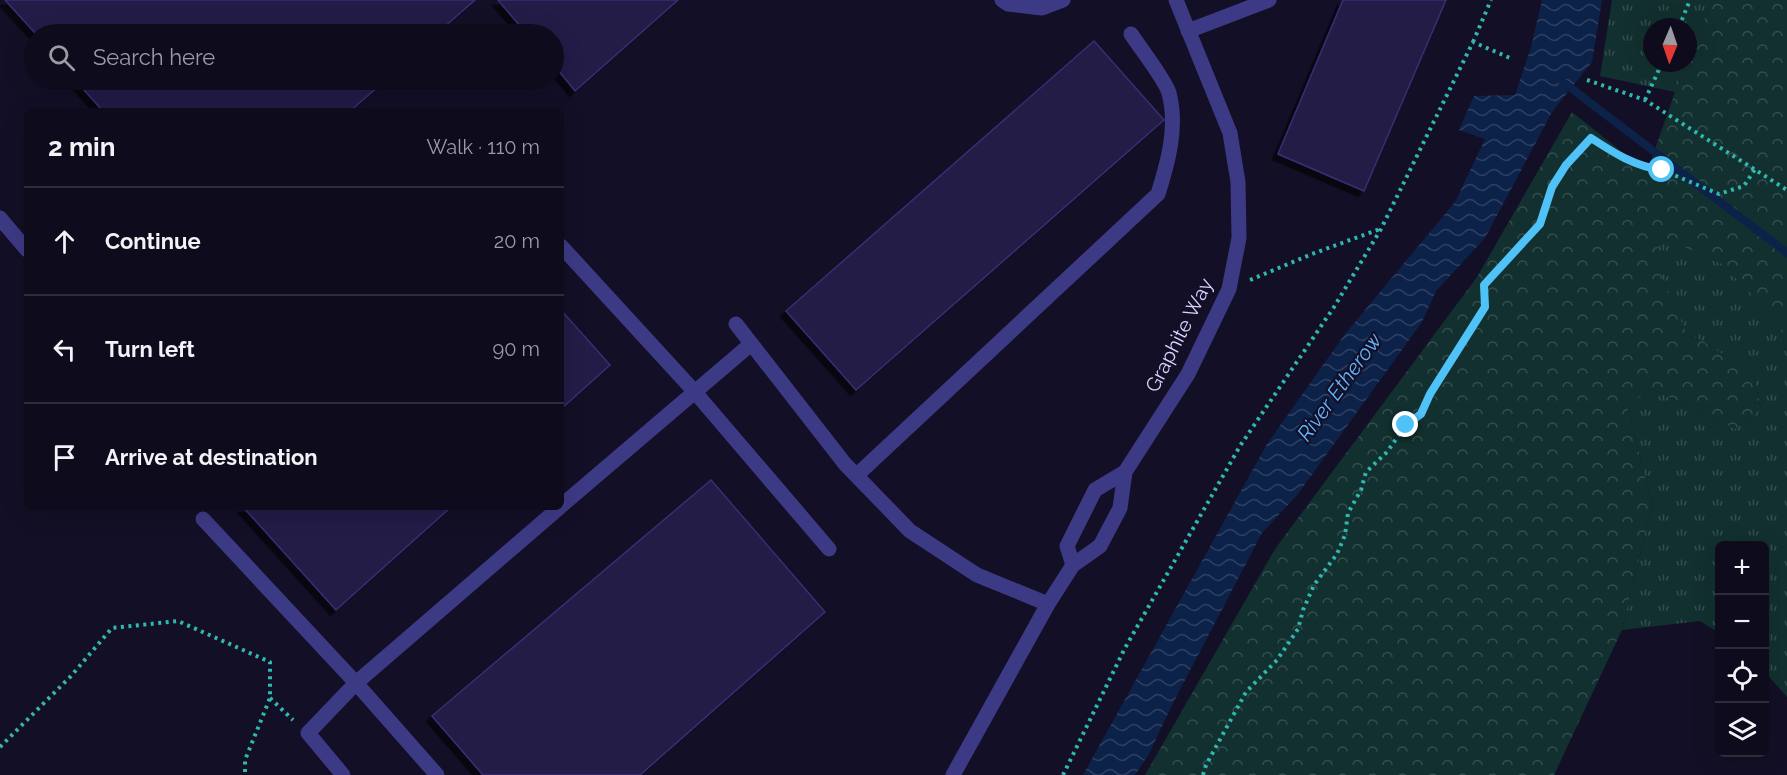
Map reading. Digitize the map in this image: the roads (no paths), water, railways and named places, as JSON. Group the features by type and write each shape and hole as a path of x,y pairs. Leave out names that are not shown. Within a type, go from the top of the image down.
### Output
{"street":[{"path":"1002,0 1008,4 1042,8 1064,0"},
{"name":"Graphite Way","path":"1125,472 1188,374 1229,289 1239,238 1238,182 1230,133 1176,0"},
{"path":"1188,31 1269,0"},
{"path":"857,476 1158,194 1170,155 1172,115 1169,91 1131,33"},
{"path":"0,218 24,246"},
{"path":"564,249 694,391 829,549"},
{"path":"736,324 845,464 910,531 977,575 1048,604"},
{"path":"564,503 751,344"},
{"path":"952,775 1048,604 1073,565 1100,546 1120,508 1125,472"},
{"path":"1073,565 1067,546 1095,490 1125,472"},
{"path":"343,775 308,733 356,683 555,510"},
{"path":"203,519 356,683 437,775"}],"water":[{"name":"River Etherow","path":"1542,0 1602,0 1592,62 1552,112 1485,238 1436,291 1422,322 1298,494 1262,533 1173,703 1149,754 1135,775 1083,775 1267,444 1345,334 1455,202 1485,139 1459,130 1474,96 1515,95 1531,47"}],"waterway":[{"path":"1563,82 1787,253"}]}
